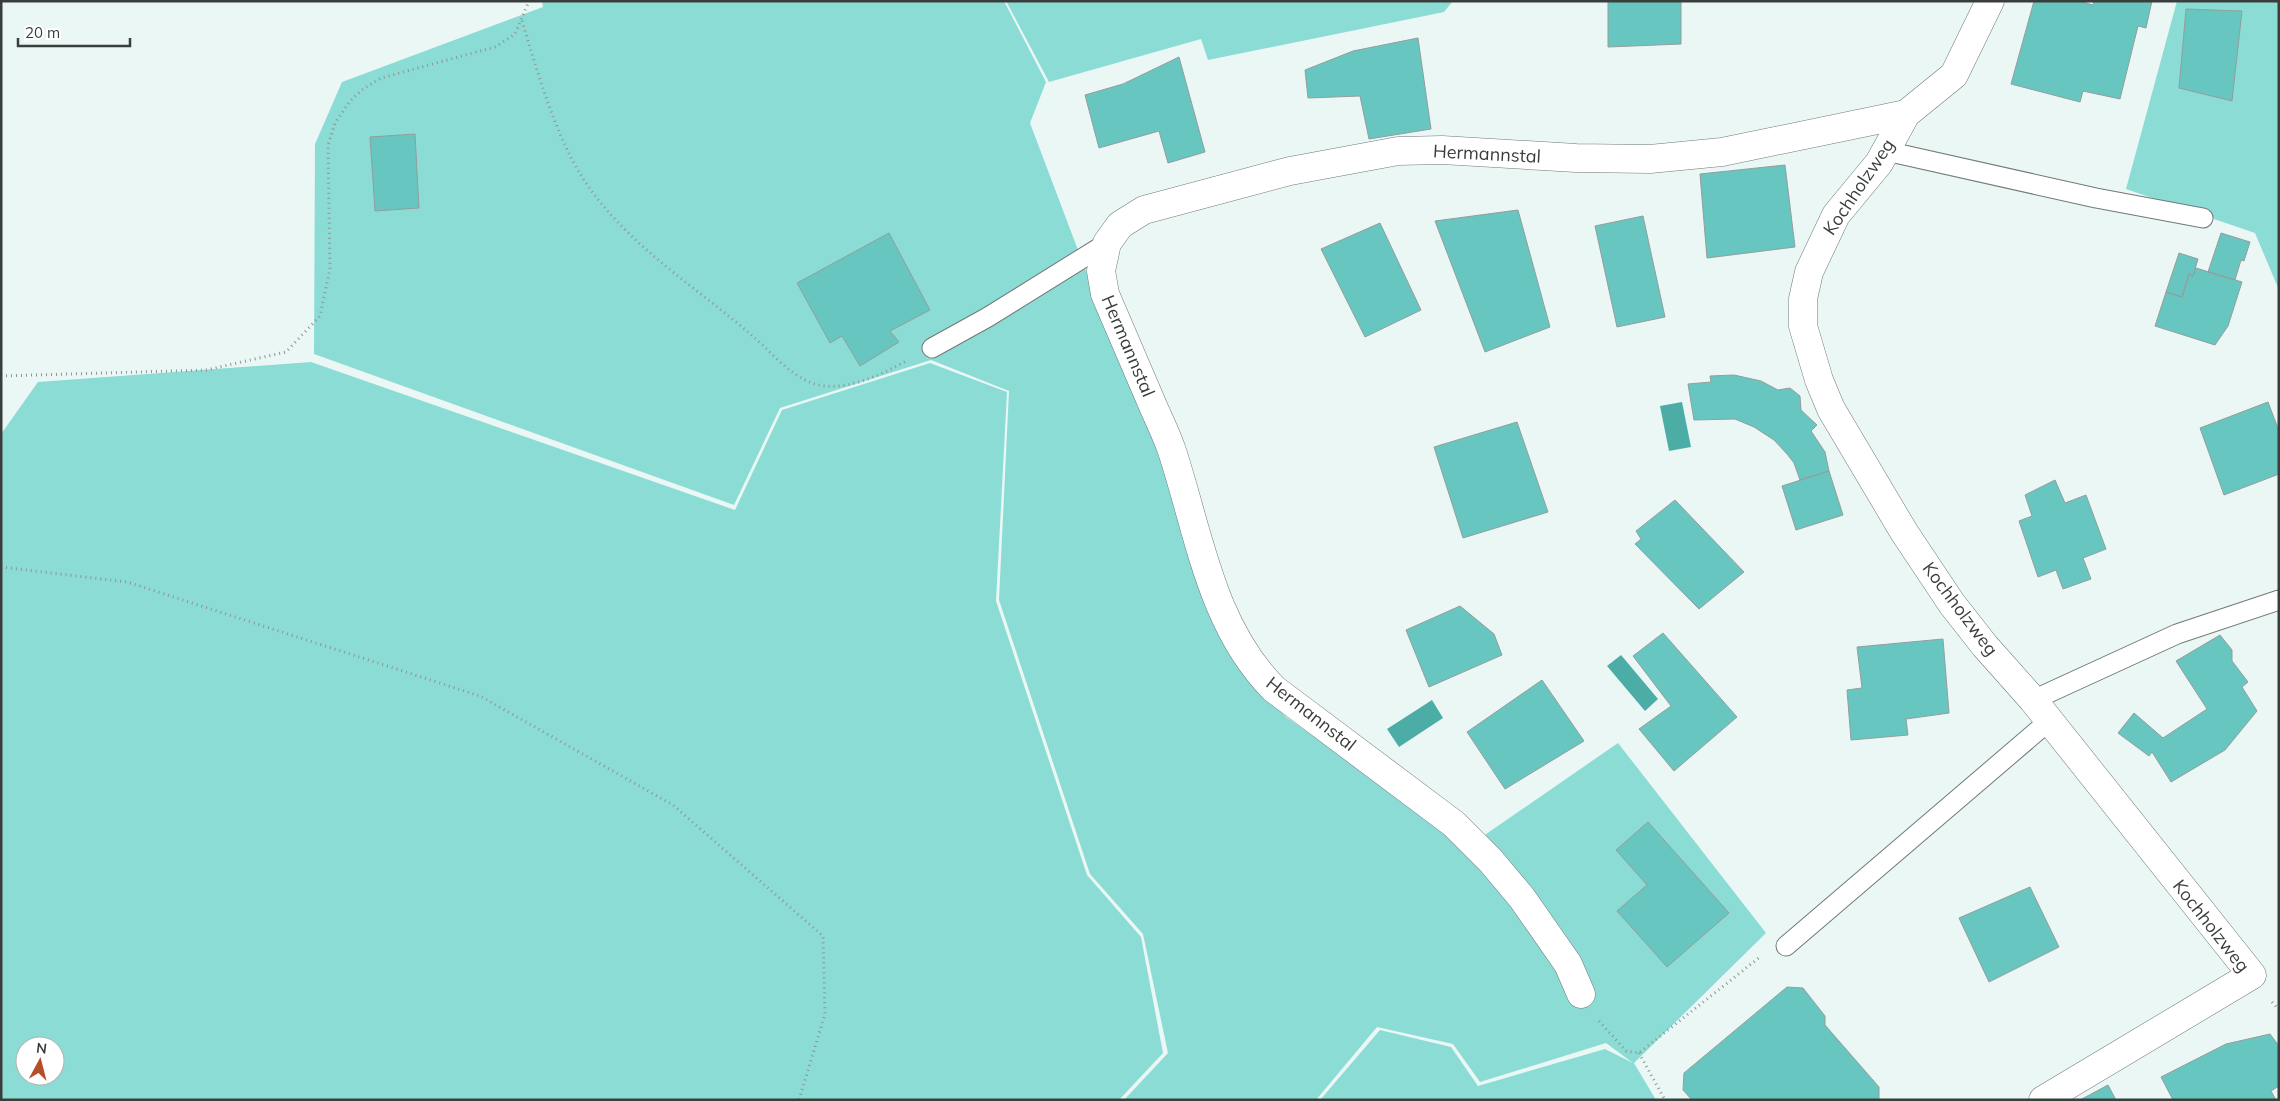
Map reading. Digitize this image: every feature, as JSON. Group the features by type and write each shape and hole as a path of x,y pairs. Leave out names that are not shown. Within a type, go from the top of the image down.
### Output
{"street":[{"name":"Kochholzweg","path":"1990,1 1954,75 1906,114 1880,163 1836,215 1809,272 1802,299 1803,326 1819,380 1831,409 1904,532 1952,604 1985,646 2041,710 2252,975 2043,1100"},
{"name":"Hermannstal","path":"1581,994 1568,964 1550,936 1522,898 1485,854 1454,824 1274,689 1256,671 1240,648 1227,623 1213,586 1172,449 1105,294 1101,271 1107,243 1120,225 1144,210 1290,171 1398,151 1442,150 1576,158 1650,159 1722,152 1906,114"}],"lane":[{"path":"1886,151 2096,198 2203,218"},
{"path":"932,348 988,317 1107,243"},
{"path":"1786,946 2041,710 2177,634 2279,600"}],"path":[{"path":"1,376 206,370 286,352 320,316 330,269 328,145 335,123 350,101 363,89 381,78 495,47 515,34 529,1"},
{"path":"522,21 561,133 583,178 608,214 638,244 710,300 796,374 815,384 839,385 862,381 883,374 932,348"},
{"path":"1,567 126,582 480,696 673,805 823,936 824,1014 799,1100"},
{"path":"1639,1054 1763,954 1786,946"},
{"path":"1581,994 1605,1029 1626,1051 1639,1054 1665,1100"}],"shaded area":[{"path":"542,1 1004,1 1046,82 1030,123 1084,266 1163,459 1247,674 1286,717 1431,819 1463,850 1618,743 1766,933 1634,1063 1656,1100 1320,1100 1380,1030 1451,1047 1478,1086 1605,1049 1633,1063 1606,1043 1480,1082 1453,1044 1377,1027 1316,1100 1124,1100 1168,1053 1143,934 1090,874 999,600 1009,391 931,360 780,408 734,505 314,354 315,144 342,82 543,7"},
{"path":"1006,1 1453,1 1444,12 1208,60 1201,39 1049,82"},
{"path":"2177,1 2279,1 2279,290 2255,233 2126,189"},
{"path":"311,362 735,510 782,410 930,363 1007,392 996,601 1087,875 1141,937 1163,1053 1119,1100 1,1100 1,434 38,382"},
{"path":"1682,402 1691,447 1669,451 1660,406"},
{"path":"1621,655 1658,699 1645,711 1607,666"},
{"path":"1432,700 1443,718 1399,747 1387,729"}],"building":[{"path":"1608,1 1681,1 1681,44 1608,47"},
{"path":"2034,1 2079,1 2093,5 2094,1 2152,1 2146,28 2138,26 2120,99 2083,91 2080,102 2011,84"},
{"path":"2186,9 2242,11 2232,101 2179,88"},
{"path":"1418,38 1431,129 1369,139 1360,96 1308,98 1305,70 1353,51"},
{"path":"1179,57 1205,152 1168,163 1159,131 1099,148 1085,95 1123,84"},
{"path":"415,134 419,208 375,211 370,137"},
{"path":"1785,165 1795,247 1707,258 1700,174"},
{"path":"1518,210 1550,327 1485,352 1435,221"},
{"path":"1643,216 1665,317 1617,327 1595,226"},
{"path":"1380,223 1421,310 1365,337 1321,249"},
{"path":"889,233 930,310 890,331 899,342 860,366 842,336 830,343 797,283"},
{"path":"2221,233 2250,242 2244,261 2241,260 2235,280 2208,272"},
{"path":"2179,253 2198,259 2193,276 2189,274 2182,297 2166,292"},
{"path":"2196,268 2242,282 2228,326 2215,345 2155,326 2166,292 2182,297 2189,274 2193,276"},
{"path":"1734,375 1761,381 1778,390 1790,388 1800,396 1801,410 1817,425 1811,431 1825,452 1829,471 1800,480 1794,463 1787,454 1774,440 1754,427 1735,419 1694,420 1688,384 1711,382 1710,376"},
{"path":"2268,402 2279,431 2279,474 2224,495 2200,428"},
{"path":"1517,422 1548,512 1463,538 1434,447"},
{"path":"1829,471 1843,515 1796,530 1782,486"},
{"path":"2055,480 2065,503 2086,495 2106,549 2083,558 2091,579 2063,589 2056,570 2038,577 2019,521 2032,516 2025,495"},
{"path":"1675,500 1744,572 1699,609 1635,544 1641,539 1636,531"},
{"path":"1460,606 1494,634 1502,655 1429,687 1406,630"},
{"path":"1663,633 1737,717 1674,771 1639,729 1671,706 1633,656"},
{"path":"2220,635 2232,650 2232,661 2248,682 2242,687 2257,711 2225,750 2171,782 2152,752 2149,756 2118,733 2134,713 2163,738 2207,709 2176,661"},
{"path":"1943,639 1949,713 1906,719 1908,735 1851,740 1847,690 1862,688 1857,647"},
{"path":"1542,680 1584,741 1505,789 1467,732"},
{"path":"1648,822 1729,913 1667,967 1617,911 1647,885 1616,850"},
{"path":"2030,887 2059,947 1989,982 1959,918"},
{"path":"1787,987 1803,988 1825,1016 1825,1025 1879,1087 1879,1100 1692,1100 1683,1090 1684,1073"},
{"path":"2270,1034 2279,1046 2279,1086 2271,1091 2276,1100 2173,1100 2161,1077 2226,1044"},
{"path":"2108,1085 2116,1100 2080,1100"}]}
